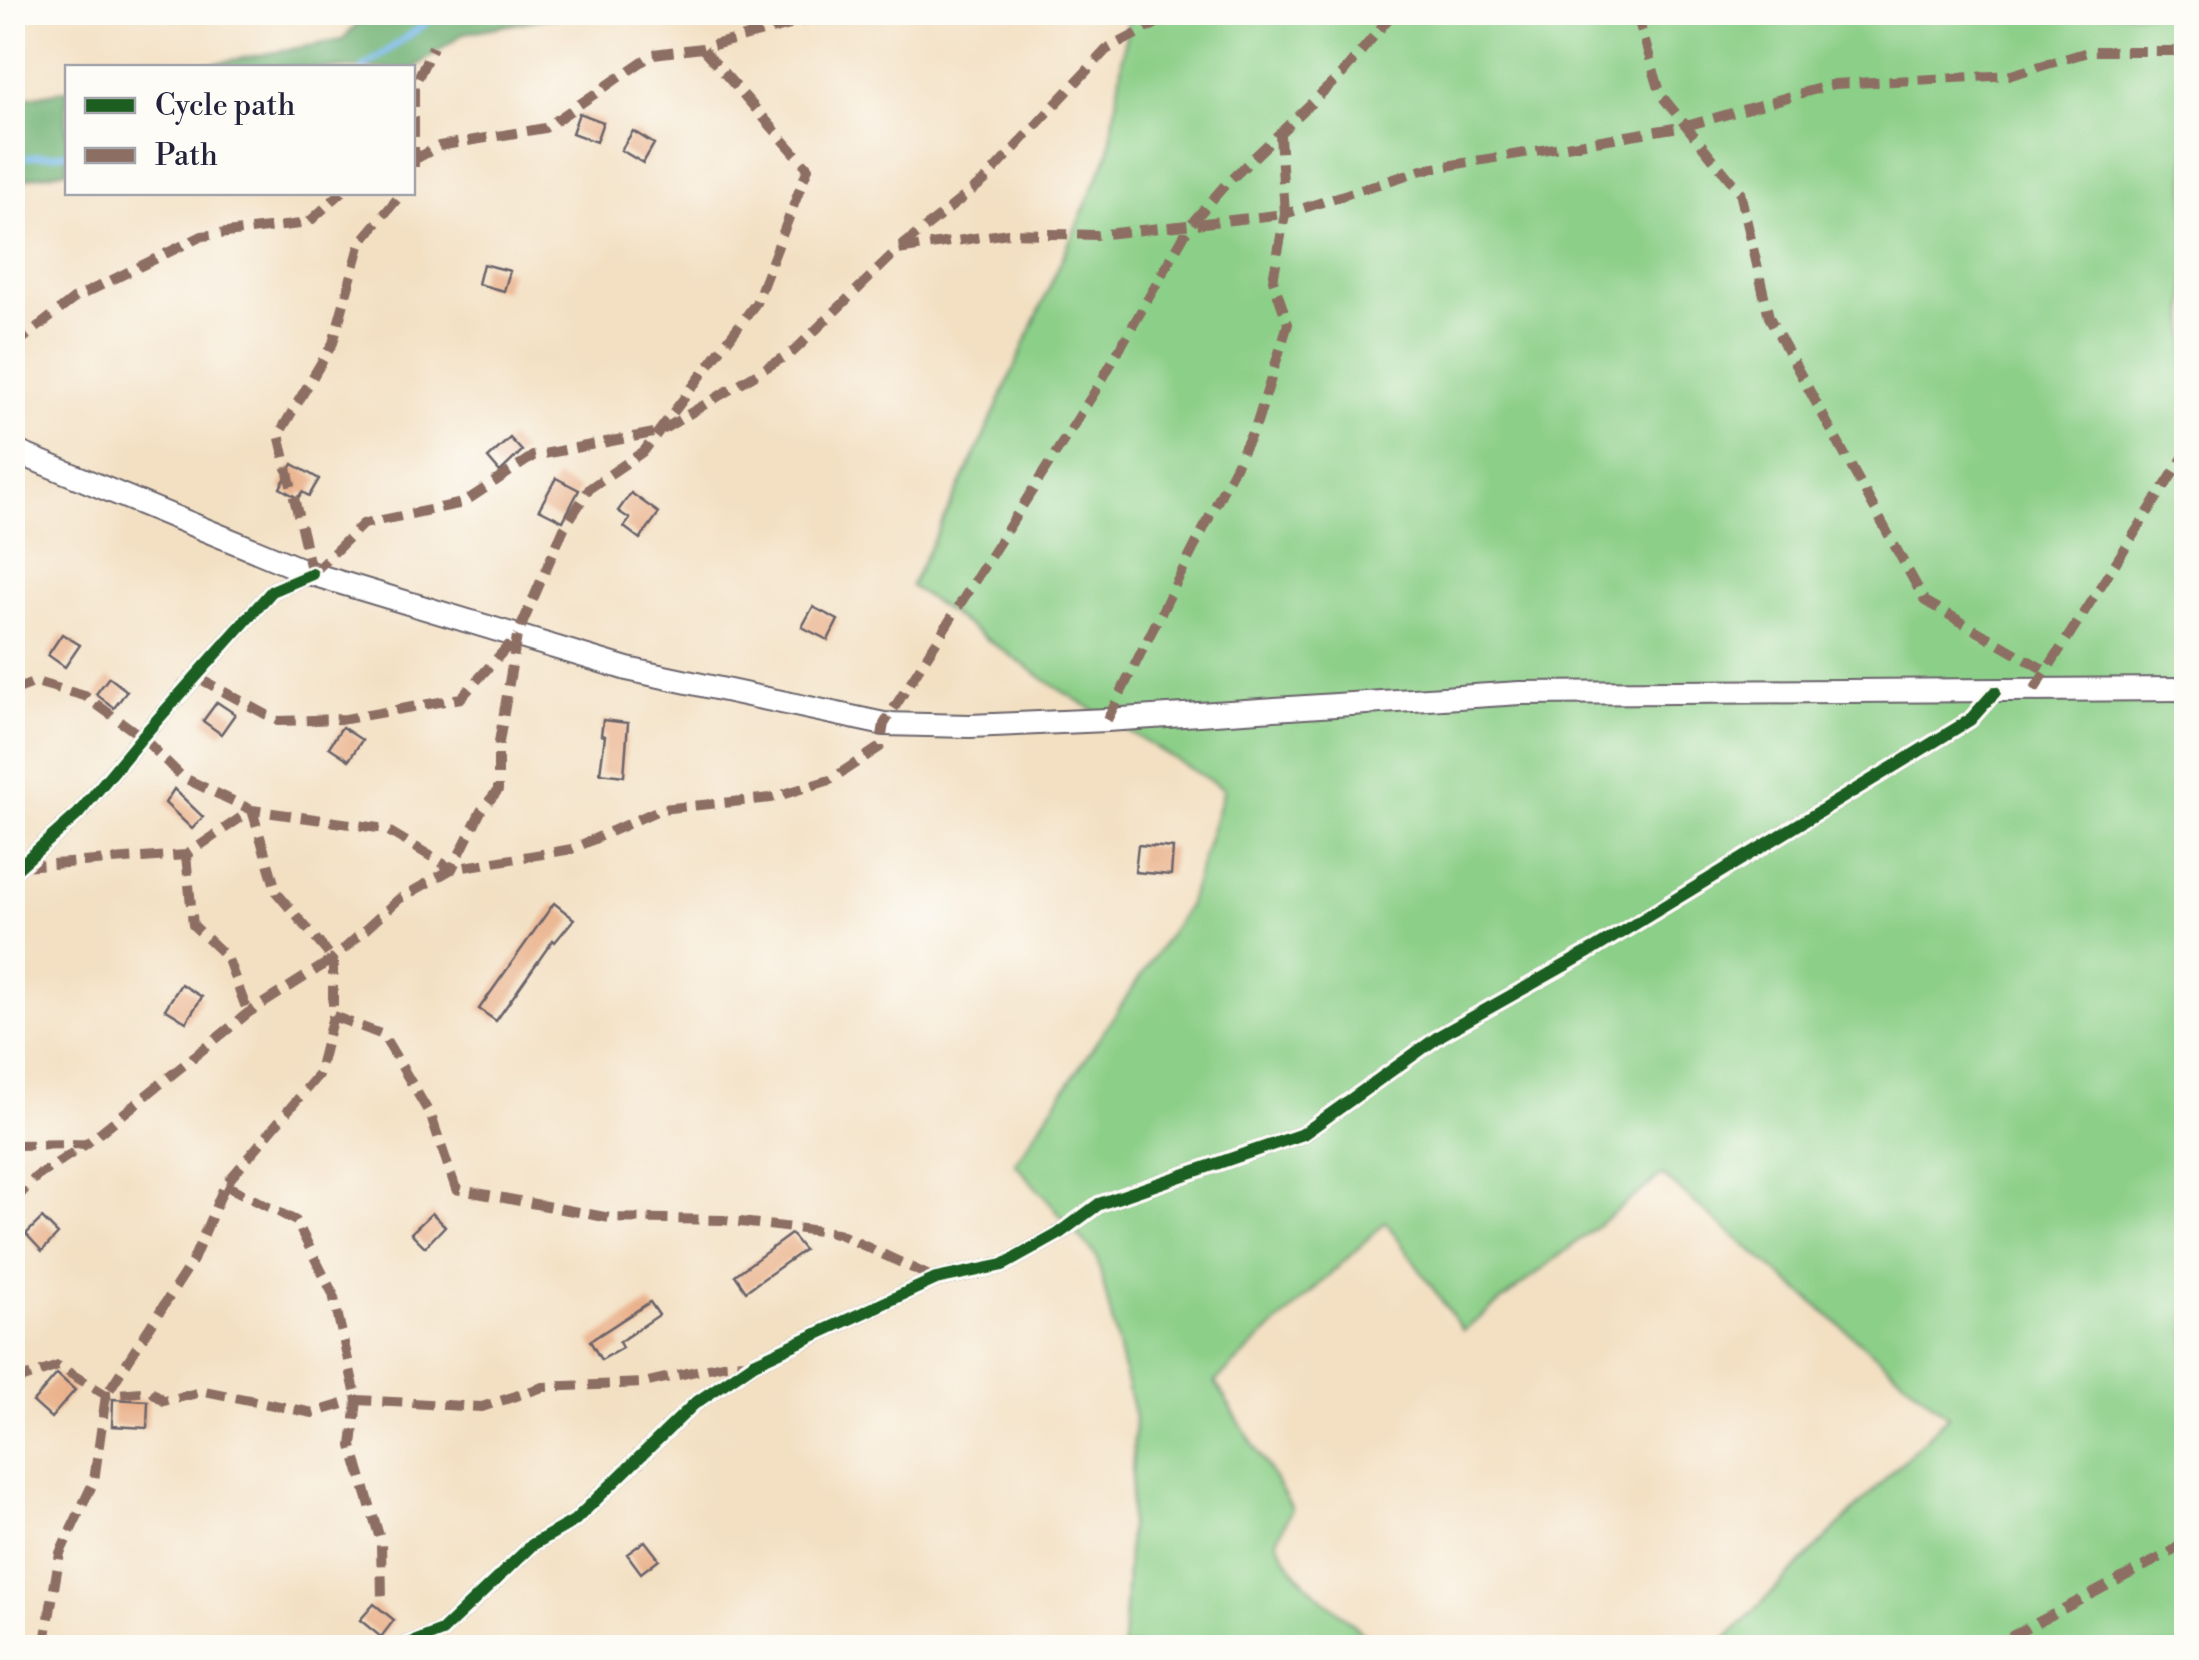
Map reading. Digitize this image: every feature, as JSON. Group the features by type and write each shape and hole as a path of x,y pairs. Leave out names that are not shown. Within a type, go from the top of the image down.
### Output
{"main road":[{"path":"12,450 312,574 627,669 884,724 970,726 1107,720 1520,693 2186,689"}],"street":[{"path":"12,873 78,814 272,591 312,574"},
{"path":"398,1648 442,1632 532,1545 574,1521 694,1404 754,1363 936,1280 1003,1264 1057,1235 1099,1204 1303,1134 1442,1036 1594,949 1970,720 1995,692"}],"green space":[{"path":"368,12 574,13 464,33 415,68 204,65 342,40"},
{"path":"1129,13 2186,13 2186,1647 1713,1647 1728,1637 1948,1416 1662,1175 1463,1331 1386,1222 1215,1382 1292,1508 1277,1540 1285,1557 1308,1585 1377,1647 1123,1647 1135,1418 1097,1257 1015,1163 1188,906 1224,789 1057,688 911,586 981,443 1109,152"},
{"path":"65,90 65,170 28,178 13,191 13,100"}],"building":[{"path":"579,113 603,122 596,142 572,133"},
{"path":"633,131 654,144 643,163 621,150"},
{"path":"483,264 510,271 504,291 478,284"},
{"path":"510,438 522,451 500,472 488,458"},
{"path":"293,464 319,479 309,496 302,492 298,498 280,488"},
{"path":"556,478 579,490 563,521 539,509"},
{"path":"631,493 659,513 640,539 624,527 630,519 618,511"},
{"path":"813,607 838,620 828,640 802,627"},
{"path":"62,634 80,645 65,667 48,655"},
{"path":"109,677 127,691 114,708 96,694"},
{"path":"217,702 235,714 221,734 203,721"},
{"path":"603,720 628,723 624,776 600,773"},
{"path":"342,727 362,740 349,760 329,747"},
{"path":"174,789 203,817 192,829 165,803"},
{"path":"1138,845 1173,848 1171,875 1135,872"},
{"path":"554,903 574,919 553,940 496,1021 479,1009"},
{"path":"181,984 202,997 186,1022 165,1009"},
{"path":"432,1213 445,1226 425,1247 411,1233"},
{"path":"42,1218 58,1234 42,1251 26,1234"},
{"path":"791,1234 804,1250 746,1291 735,1275"},
{"path":"650,1302 659,1315 619,1342 622,1348 601,1360 590,1341"},
{"path":"57,1374 75,1390 51,1418 33,1402"},
{"path":"113,1399 148,1401 147,1428 112,1426"},
{"path":"645,1541 659,1559 641,1573 627,1554"},
{"path":"374,1604 394,1620 381,1637 360,1620"}],"waterway":[{"path":"367,65 442,12"},
{"path":"12,159 65,153"}],"marked path":[{"path":"415,159 439,146 545,128 653,54 702,48 839,12"},
{"path":"901,247 985,180 1106,50 1155,24 1164,12"},
{"path":"44,1648 60,1553 94,1481 106,1395 193,1260 225,1185 318,1075 333,1016 333,959 399,899 452,869 572,849 661,809 771,798 830,780 880,747 884,724 1099,385 1190,225 1225,185 1343,73 1394,12"},
{"path":"1636,12 1661,95 1740,192 1769,317 1925,601 2048,672"},
{"path":"415,84 433,47"},
{"path":"1107,720 1257,423 1288,324 1273,280 1285,214 1422,170 1686,126 1834,84 2011,75 2091,51 2178,51 2186,47"},
{"path":"12,691 36,682 85,696 142,737 182,777 252,810 385,829 452,869 481,811 498,790 498,748 517,636 564,528 590,488 644,451 756,303 808,168 702,48"},
{"path":"312,574 363,524 463,503 533,456 659,432 794,351 898,250 1008,233 1097,235 1285,214 1280,135"},
{"path":"12,347 75,298 202,236 308,223 339,195"},
{"path":"312,574 279,434 333,343 361,242 400,195"},
{"path":"2034,690 2186,453"},
{"path":"197,677 278,721 346,719 461,698 517,636"},
{"path":"12,1145 86,1144 248,1013 333,959 277,893 252,810 186,855 22,866"},
{"path":"186,855 193,925 227,957 248,1013"},
{"path":"333,1016 383,1035 431,1116 456,1189 610,1218 723,1220 837,1233 936,1279"},
{"path":"12,1203 36,1177 86,1144"},
{"path":"225,1185 296,1221 333,1294 357,1400 352,1446 381,1542 382,1600"},
{"path":"12,1382 58,1366 106,1395 151,1391 164,1401 205,1391 313,1413 357,1400 482,1407 543,1387 644,1383 726,1364 749,1363"},
{"path":"2010,1637 2186,1541"}],"cycle path":[{"path":"12,873 78,814 272,591 312,574"},
{"path":"398,1648 442,1631 532,1545 574,1521 694,1404 754,1363 936,1279 1003,1265 1057,1235 1099,1204 1303,1134 1441,1035 1594,949 1970,720 1995,692"}]}
